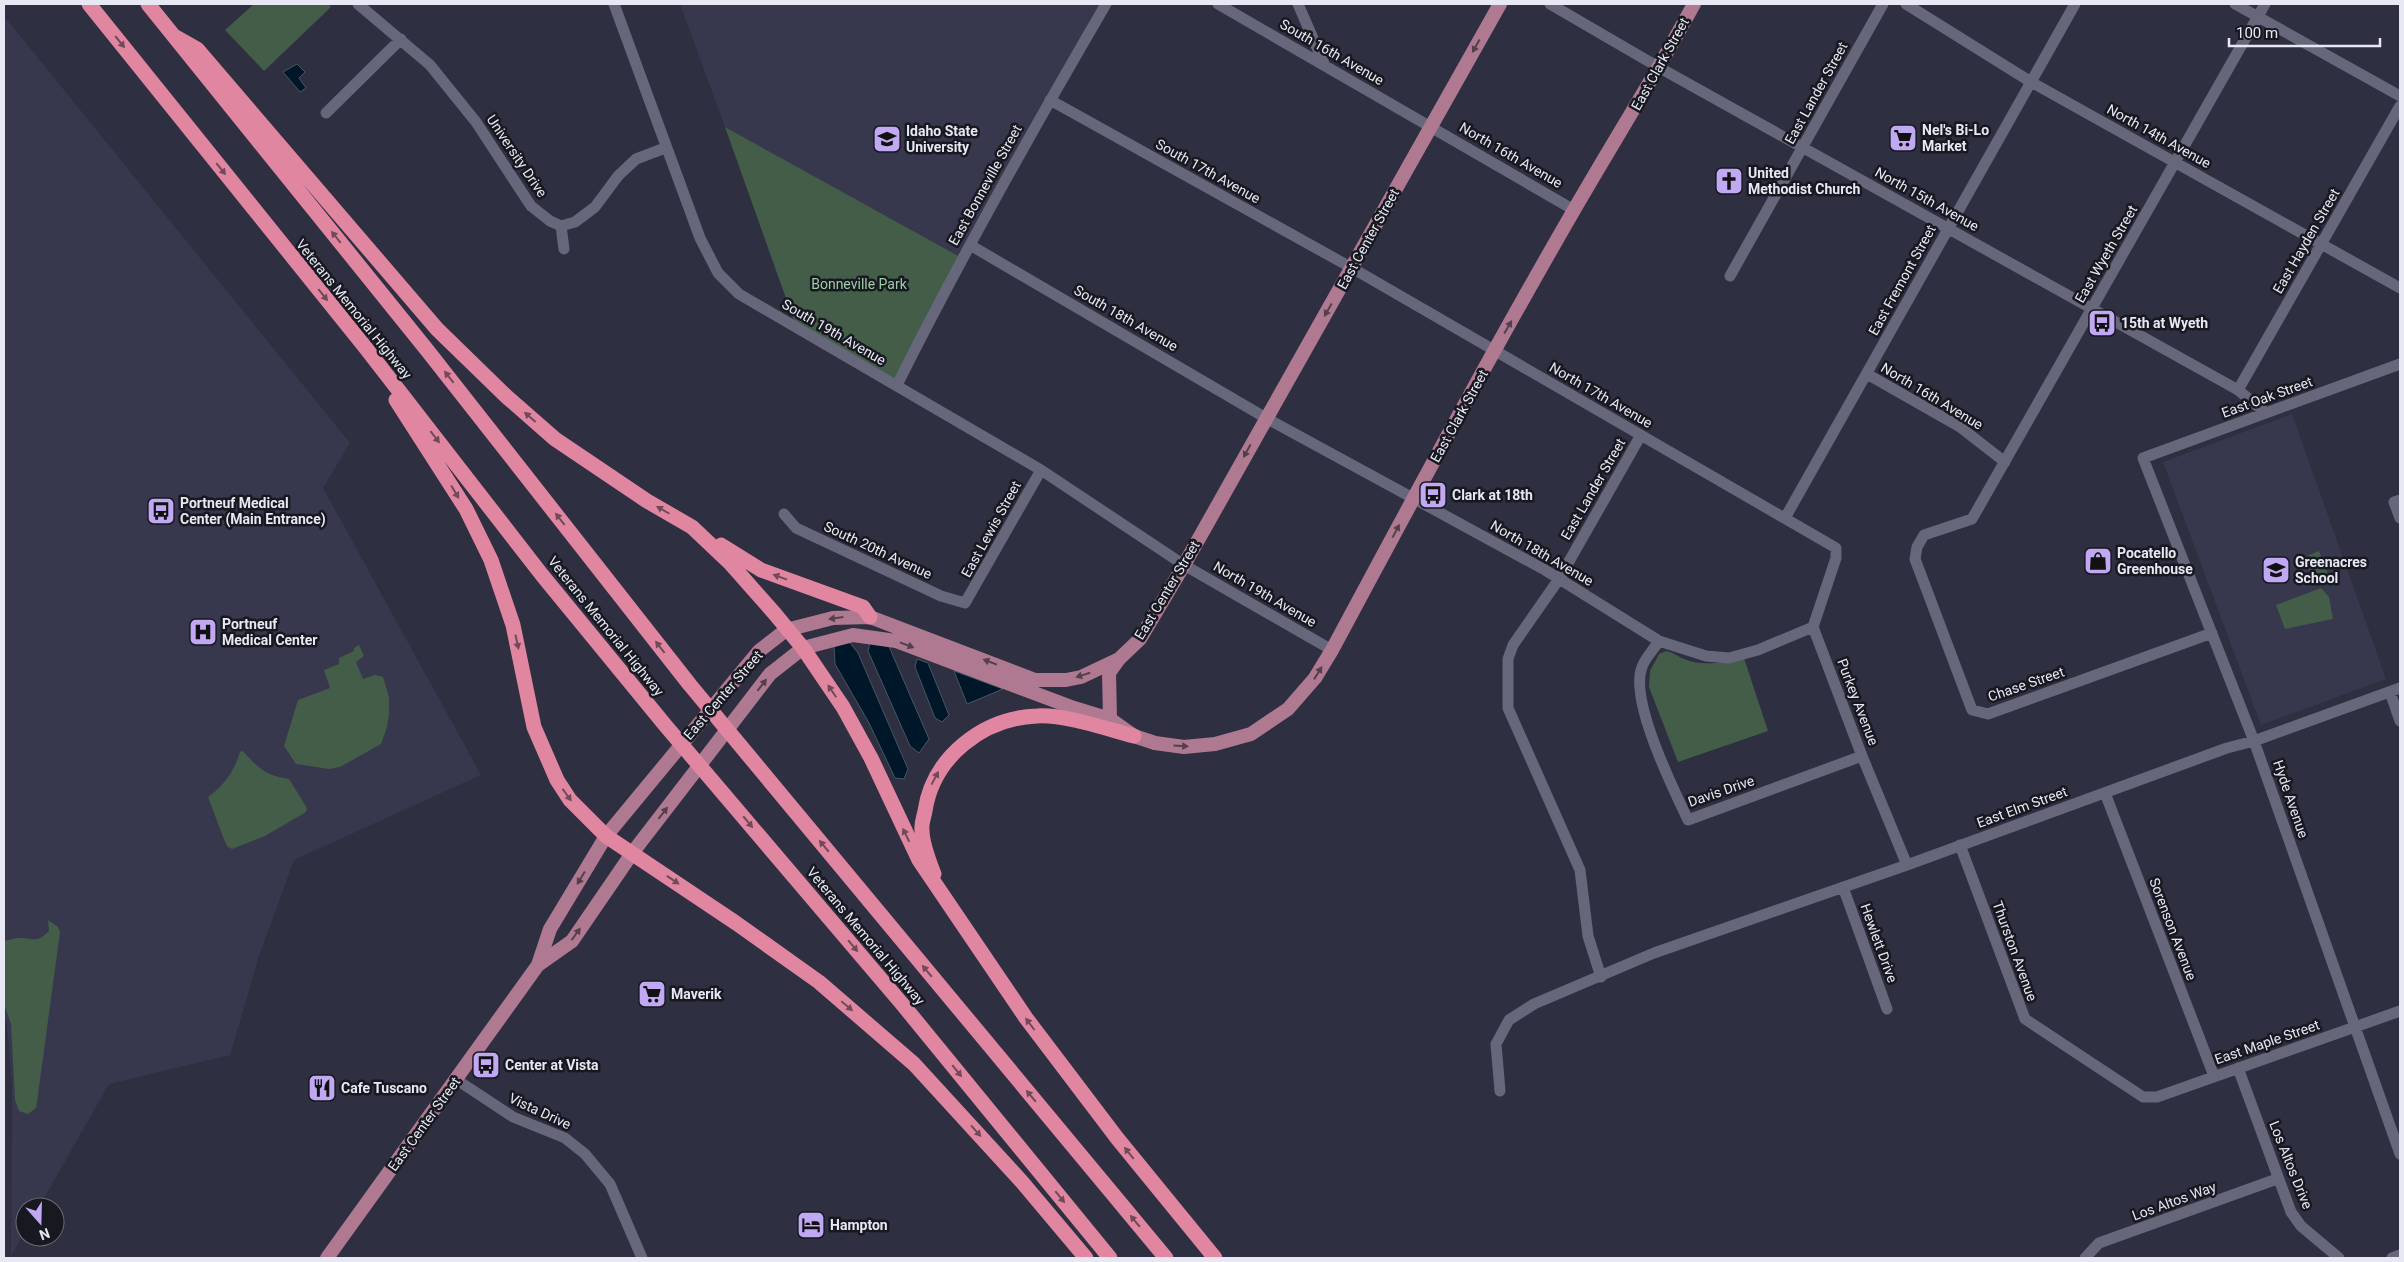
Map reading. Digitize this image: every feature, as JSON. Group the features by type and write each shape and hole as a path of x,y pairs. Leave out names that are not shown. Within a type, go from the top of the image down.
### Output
{"highway":[{"name":"Veterans Memorial Highway","path":"89,4 364,347 542,575 665,725 903,1005 1110,1258"},
{"name":"Veterans Memorial Highway","path":"148,4 421,342 690,685 1166,1258"},
{"path":"174,36 197,49 437,329 507,397 563,444 647,501 761,570 863,606 870,617"},
{"path":"364,347 404,415 466,509 491,560 513,625 534,727 556,780 584,816 606,836 633,852 819,982 914,1064 1022,1182 1086,1258"},
{"path":"692,527 730,563 803,648 843,707 871,758 918,860 1026,1018 1117,1138 1215,1258"},
{"path":"941,892 929,859 922,830 927,796 934,778 946,761 959,748 973,737 1003,722 1038,715 1070,720 1134,736"}],"main road":[{"name":"East Center Street","path":"327,1258 457,1080 538,964 550,929 606,836 745,666 759,651 786,630 833,618 870,617 1035,680 1066,680 1081,677 1119,659 1140,639 1184,565 1500,4"},
{"name":"East Clark Street","path":"1110,719 1134,736 1156,743 1184,747 1215,744 1250,734 1288,709 1315,678 1574,210 1660,68 1694,4"},
{"name":"East Center Street","path":"538,964 572,940 633,852 770,674 803,648 853,635 896,641 1065,705 1110,719"},
{"path":"1110,719 1109,672 1119,659"}],"street":[{"name":"University Drive","path":"358,4 430,65 476,122 532,206 550,221 561,226"},
{"name":"South 19th Avenue","path":"614,4 665,148 700,238 718,273 739,294 1041,470 1184,565"},
{"name":"East Bonneville Street","path":"897,385 949,281 1106,4"},
{"name":"South 16th Avenue","path":"1218,4 1432,126"},
{"path":"1298,4 1325,66"},
{"name":"North 15th Avenue","path":"1550,4 1660,68 2238,390 2266,413"},
{"name":"East Lander Street","path":"1730,276 1883,4"},
{"name":"North 14th Avenue","path":"1906,4 2031,82 2400,288"},
{"name":"East Fremont Street","path":"1784,518 2075,4"},
{"path":"2235,4 2400,96"},
{"name":"East Wyeth Street","path":"1926,588 1915,559 1917,547 1924,535 1972,519 2265,4"},
{"path":"326,113 401,39"},
{"name":"South 17th Avenue","path":"1050,100 1352,268"},
{"name":"East Hayden Street","path":"2238,390 2400,106"},
{"name":"North 16th Avenue","path":"1432,126 1574,210"},
{"path":"564,249 561,226 575,222 595,207 618,176 636,159 665,148"},
{"name":"South 18th Avenue","path":"970,245 1266,418"},
{"name":"North 17th Avenue","path":"1352,268 1836,548 1836,558 1813,627"},
{"name":"East Oak Street","path":"2144,458 2400,364"},
{"name":"North 16th Avenue","path":"1867,374 1960,427 2005,462"},
{"name":"North 18th Avenue","path":"1266,418 1559,579 1659,641 1706,656 1729,658 1758,650 1813,627"},
{"name":"East Lander Street","path":"1601,977 1588,936 1580,870 1508,708 1508,659 1513,645 1559,579 1640,435"},
{"name":"Hyde Avenue","path":"2144,458 2254,741 2400,1154"},
{"name":"East Lewis Street","path":"965,603 1041,470"},
{"path":"2397,501 2400,518"},
{"name":"South 20th Avenue","path":"784,514 796,528 940,596 965,603"},
{"name":"North 19th Avenue","path":"1184,565 1332,650"},
{"name":"Chase Street","path":"1926,588 1972,710 1988,714 2212,633"},
{"name":"Purkey Avenue","path":"1813,627 1862,756 1907,865"},
{"name":"Davis Drive","path":"1659,641 1642,667 1639,689 1648,724 1688,820 1862,756"},
{"path":"2395,690 2400,721"},
{"name":"East Elm Street","path":"1500,1091 1496,1044 1509,1020 1551,996 1601,977 1654,953 1843,888 2227,748 2254,741 2395,690"},
{"name":"Sorenson Avenue","path":"2105,793 2214,1076"},
{"name":"Thurston Avenue","path":"1960,845 2025,1019 2142,1097"},
{"name":"Hewlett Drive","path":"1843,888 1887,1009"},
{"name":"East Maple Street","path":"2142,1097 2157,1097 2400,1011"},
{"name":"Los Altos Drive","path":"2238,1068 2290,1212 2301,1226 2339,1258"},
{"name":"Vista Drive","path":"457,1080 513,1117 565,1138 585,1154 610,1184 642,1258"},
{"name":"Los Altos Way","path":"2085,1258 2099,1243 2278,1179"},
{"path":"2392,1258 2400,1255"}],"shaded area":[{"name":"Idaho State University","path":"680,4 1105,4 962,258 725,127"},
{"name":"Portneuf Medical Center","path":"4,16 350,443 323,488 481,775 294,860 259,956 230,1055 109,1084 45,1197 15,1197 16,1247 11,1256 12,1086 7,1026 4,1015"},
{"path":"297,64 305,72 299,78 306,88 300,92 283,72"},
{"name":"Greenacres School","path":"2292,414 2386,679 2261,725 2163,462"},
{"path":"847,639 858,653 908,769 904,779 895,778 869,723 835,664 834,645"},
{"path":"870,642 887,642 929,739 919,753 910,746 868,651"},
{"path":"917,659 928,663 949,715 942,722 935,718 915,667"},
{"path":"954,671 1003,689 967,704"}],"green space":[{"path":"254,4 328,4 331,7 264,71 225,30"},
{"name":"Bonneville Park","path":"725,127 962,258 892,382 799,335"},
{"path":"2319,551 2329,577 2314,583 2304,557"},
{"path":"2321,588 2329,597 2333,619 2285,629 2276,605"},
{"path":"359,645 364,656 356,662 363,679 375,675 383,677 389,697 387,727 381,744 340,767 329,769 296,764 284,746 298,700 330,688 324,670 339,664 339,658 354,651 354,648"},
{"path":"1666,651 1699,663 1722,662 1744,658 1768,731 1678,762 1649,687 1650,671 1659,654"},
{"path":"243,751 263,770 274,776 289,779 307,808 306,812 265,836 232,849 225,842 208,797 228,777 240,752"},
{"path":"48,920 58,927 60,932 36,1108 28,1114 19,1111 15,1100 11,1024 4,1004 4,941 18,938 41,938 49,931"}],"place":[{"name":"Nel's Bi-Lo Market","path":"1903,138"},
{"name":"Idaho State University","path":"887,139"},
{"name":"United Methodist Church","path":"1729,181"},
{"name":"15th at Wyeth","path":"2102,323"},
{"name":"Clark at 18th","path":"1433,495"},
{"name":"Portneuf Medical Center (Main Entrance)","path":"161,511"},
{"name":"Pocatello Greenhouse","path":"2098,561"},
{"name":"Greenacres School","path":"2276,570"},
{"name":"Portneuf Medical Center","path":"203,632"},
{"name":"Maverik","path":"652,994"},
{"name":"Center at Vista","path":"486,1065"},
{"name":"Cafe Tuscano","path":"322,1088"},
{"name":"Hampton","path":"811,1225"}]}
